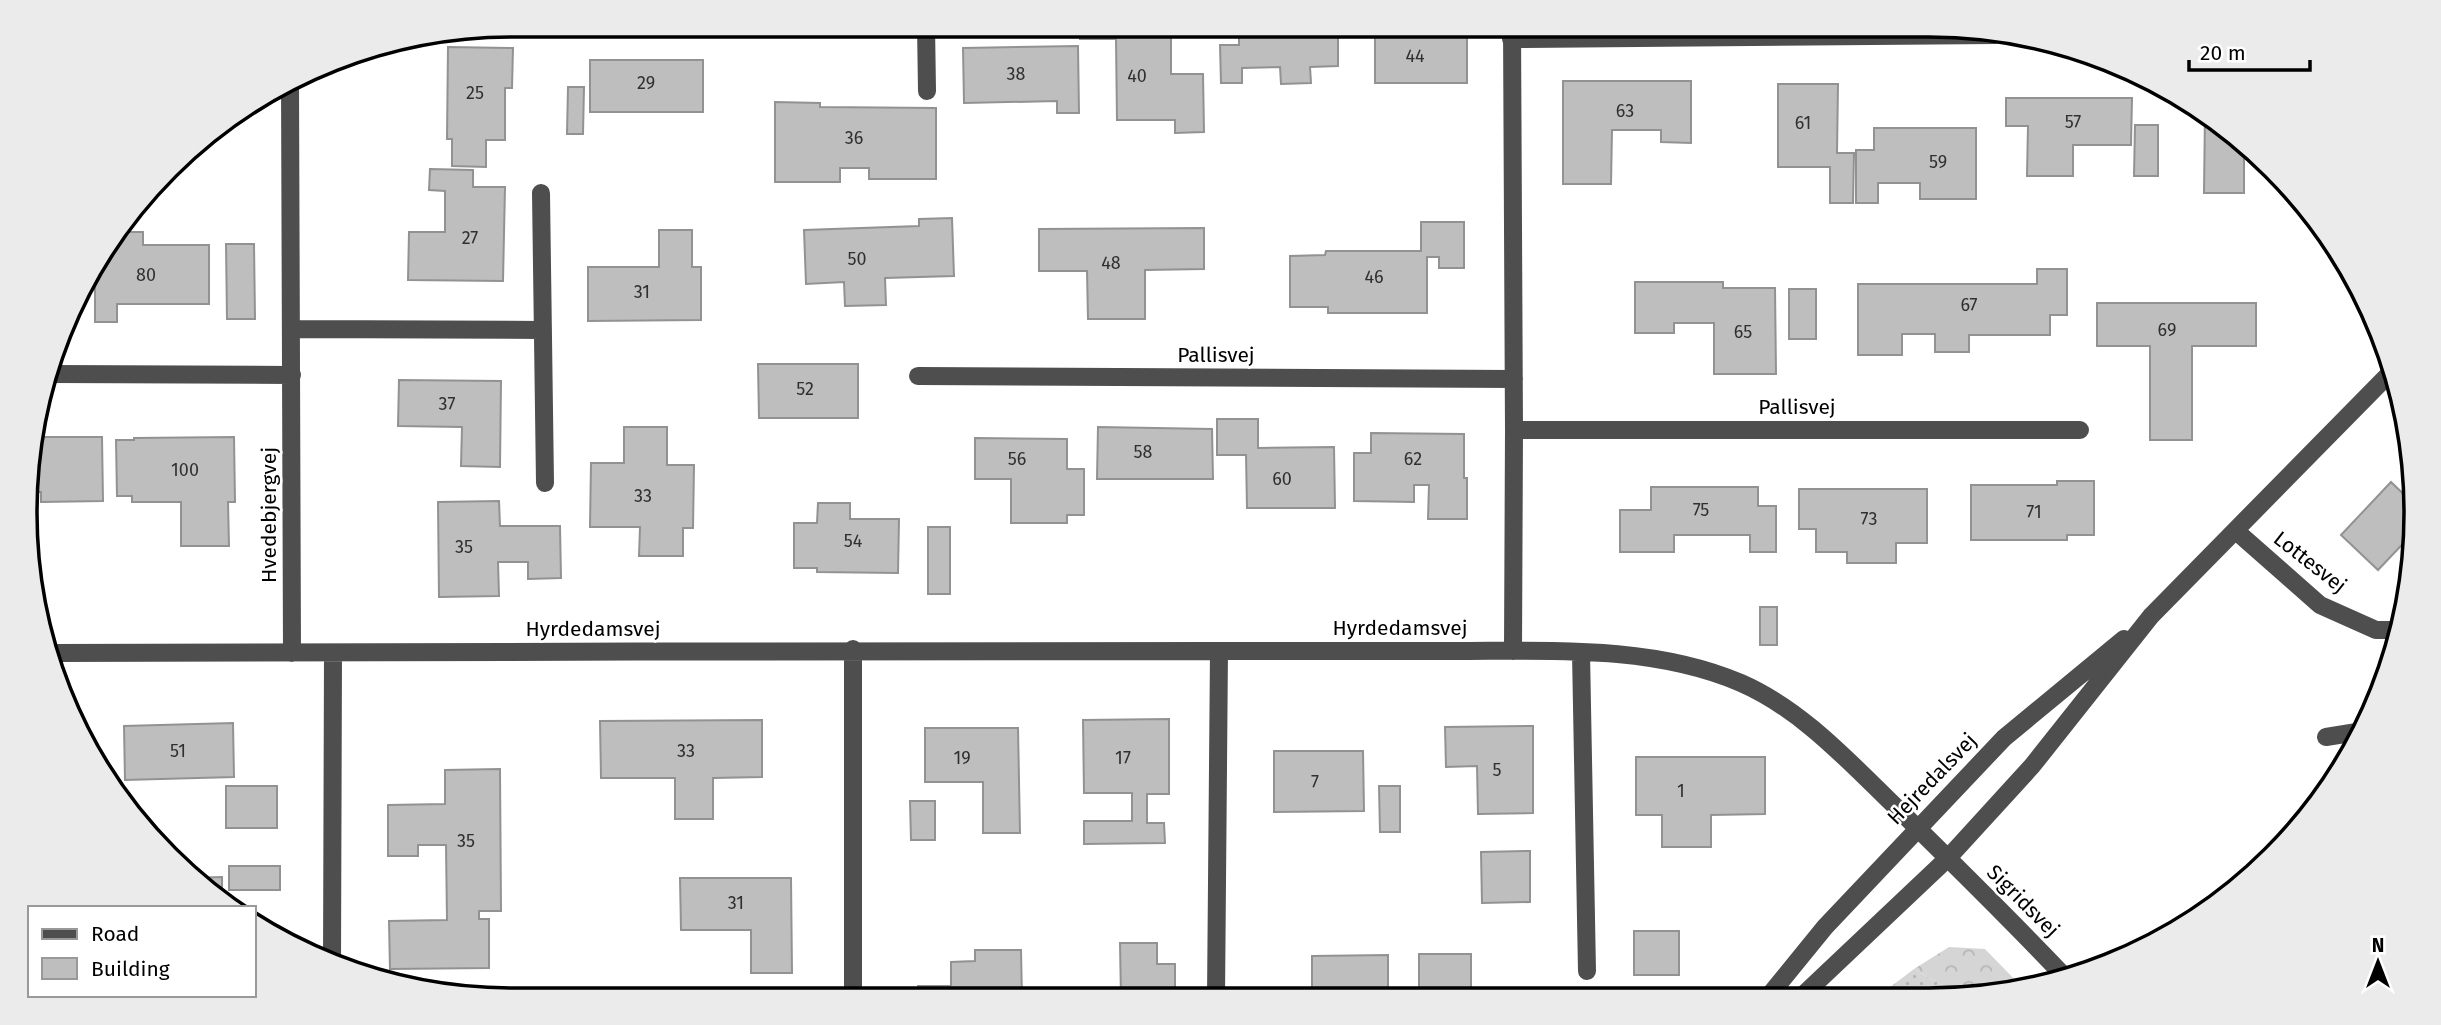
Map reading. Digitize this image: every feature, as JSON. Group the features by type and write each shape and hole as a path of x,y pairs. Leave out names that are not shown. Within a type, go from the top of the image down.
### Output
{"street":[{"path":"926,37 927,91"},
{"path":"1511,37 1513,651"},
{"name":"Hvedebjergvej","path":"290,92 292,653"},
{"path":"541,193 545,483"},
{"path":"291,329 543,330"},
{"path":"58,374 292,375"},
{"name":"Pallisvej","path":"918,376 1514,379"},
{"name":"Hejredalsvej","path":"1775,988 1825,927 2004,738 2151,616 2385,378"},
{"name":"Pallisvej","path":"1514,430 2080,430"},
{"name":"Lottesvej","path":"2236,531 2320,605 2376,630 2389,630"},
{"name":"Hejredalsvej","path":"1811,988 1948,858 2032,766 2151,616"},
{"path":"853,649 853,988"},
{"name":"Hyrdedamsvej","path":"58,653 853,649 1513,651 1629,656 1691,667 1736,681 1768,695 1809,726 1917,828"},
{"path":"1216,988 1219,651"},
{"path":"332,953 333,653"},
{"path":"1581,653 1587,971"},
{"path":"2326,737 2350,733"},
{"name":"Sigridsvej","path":"1917,828 2058,970"}],"green space":[{"path":"1949,947 1985,949 2015,980 1946,987 1914,969"},
{"path":"1914,969 1946,987 1928,988 1889,988"}],"building":[{"path":"1171,37 1171,74 1203,74 1204,132 1175,133 1175,120 1117,120 1116,39 1080,39"},
{"path":"1239,37 1338,37 1338,66 1310,67 1311,83 1281,84 1280,67 1242,68 1242,83 1221,83 1220,45 1239,45"},
{"path":"1375,37 1467,37 1467,83 1375,83"},
{"path":"1078,46 1079,113 1057,113 1057,101 964,103 963,48"},
{"path":"448,47 513,48 512,88 505,88 505,140 486,140 486,167 452,166 452,139 447,139"},
{"path":"590,60 703,60 703,112 590,112"},
{"path":"1563,81 1691,81 1691,143 1661,142 1661,130 1612,130 1611,184 1563,184"},
{"path":"1778,84 1838,84 1837,153 1854,153 1853,203 1830,203 1830,167 1778,167"},
{"path":"568,87 584,87 583,134 567,134"},
{"path":"2006,98 2132,98 2131,145 2073,145 2073,176 2027,176 2028,126 2006,126"},
{"path":"775,102 820,103 820,107 936,108 936,179 869,179 869,168 840,168 840,182 775,182"},
{"path":"2135,125 2158,125 2158,176 2134,176"},
{"path":"2205,126 2244,157 2244,193 2204,193"},
{"path":"1874,128 1976,128 1976,199 1920,199 1920,183 1878,183 1878,203 1856,203 1856,150 1874,150"},
{"path":"430,169 473,170 473,187 505,187 503,281 408,280 409,232 445,232 445,191 429,190"},
{"path":"952,218 954,276 885,278 886,305 845,306 844,282 806,284 804,230 919,226 919,219"},
{"path":"1421,222 1464,222 1464,268 1439,268 1439,257 1427,257 1427,313 1328,313 1328,307 1290,307 1290,256 1325,255 1326,251 1421,251"},
{"path":"1204,228 1204,269 1145,270 1145,319 1088,319 1087,271 1039,271 1039,229"},
{"path":"659,230 692,230 692,267 701,267 701,320 588,321 588,267 659,267"},
{"path":"129,232 143,232 143,245 209,245 209,304 117,304 117,322 95,322 95,285"},
{"path":"226,244 254,244 255,319 227,319"},
{"path":"2037,269 2067,269 2067,315 2050,315 2050,335 1969,335 1969,352 1935,352 1935,334 1902,334 1902,355 1858,355 1858,284 2037,284"},
{"path":"1635,282 1723,282 1723,288 1775,288 1776,374 1714,374 1714,323 1674,323 1674,333 1635,333"},
{"path":"1789,289 1816,289 1816,339 1789,339"},
{"path":"2097,303 2256,303 2256,346 2192,346 2192,440 2150,440 2150,346 2097,346"},
{"path":"758,364 858,364 858,418 759,418"},
{"path":"399,380 501,381 500,467 461,466 462,427 398,426"},
{"path":"1217,419 1258,419 1258,448 1334,447 1335,508 1247,508 1246,455 1217,455"},
{"path":"624,427 667,427 667,465 694,465 693,528 683,528 683,556 639,556 640,527 590,527 591,463 624,463"},
{"path":"1098,427 1212,429 1213,479 1097,479"},
{"path":"1371,433 1464,434 1467,519 1428,519 1429,485 1414,485 1414,502 1354,501 1354,453 1371,453"},
{"path":"43,437 102,437 103,501 41,502 41,492 38,492 38,481"},
{"path":"234,437 235,502 228,502 229,546 181,546 181,502 132,502 132,496 117,496 116,440"},
{"path":"975,438 1067,439 1067,469 1084,469 1084,515 1067,515 1067,523 1011,523 1011,479 975,479"},
{"path":"2057,481 2094,481 2094,535 2067,535 2067,540 1971,540 1971,485 2057,485"},
{"path":"2391,482 2403,494 2403,544 2378,570 2341,535"},
{"path":"1651,487 1758,487 1758,506 1776,506 1776,552 1750,552 1750,535 1674,535 1674,552 1620,552 1620,510 1651,510"},
{"path":"1799,489 1927,489 1927,543 1896,543 1896,563 1847,563 1847,552 1816,552 1816,529 1799,529"},
{"path":"499,501 500,526 560,526 561,578 528,579 528,562 498,562 499,596 439,597 438,502"},
{"path":"818,503 850,503 850,519 899,519 898,573 817,572 817,568 794,568 794,523 817,523"},
{"path":"928,527 950,527 950,594 928,594"},
{"path":"1760,607 1777,607 1777,645 1760,645"},
{"path":"1169,719 1169,794 1147,794 1147,823 1164,823 1165,843 1084,844 1084,821 1132,821 1132,793 1084,793 1083,720"},
{"path":"762,720 762,777 713,778 713,819 675,819 675,778 601,778 600,721"},
{"path":"233,723 234,777 125,780 124,726"},
{"path":"1533,726 1533,813 1478,814 1477,766 1446,767 1445,727"},
{"path":"925,728 1018,728 1020,833 983,833 983,782 925,782"},
{"path":"1274,751 1363,751 1364,811 1274,812"},
{"path":"1636,757 1765,757 1765,814 1711,815 1711,847 1662,847 1662,815 1636,815"},
{"path":"500,769 501,911 479,911 479,919 489,919 489,968 390,969 389,921 447,920 446,845 418,845 418,856 388,856 388,805 445,804 445,770"},
{"path":"226,786 277,786 277,828 226,828"},
{"path":"1379,786 1400,786 1400,832 1380,832"},
{"path":"910,801 935,801 935,840 911,840"},
{"path":"1530,851 1530,902 1482,903 1481,852"},
{"path":"229,866 280,866 280,890 229,890"},
{"path":"208,877 222,877 222,889"},
{"path":"680,878 791,878 792,973 751,973 751,930 681,930"},
{"path":"1634,931 1679,931 1679,975 1634,975"},
{"path":"1120,943 1157,943 1157,964 1175,964 1175,988 1121,988"},
{"path":"975,950 1021,950 1022,988 918,988 951,986 951,962 975,961"},
{"path":"1419,954 1471,954 1471,988 1419,988"},
{"path":"1388,955 1388,988 1312,988 1312,956"}]}
